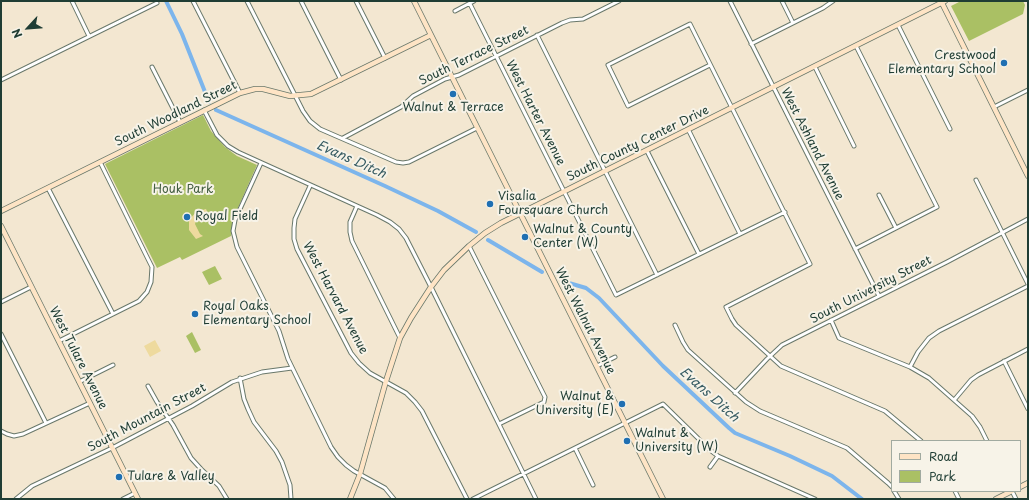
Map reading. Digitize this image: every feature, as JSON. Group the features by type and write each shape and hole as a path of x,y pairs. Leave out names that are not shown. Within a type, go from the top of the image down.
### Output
{"street":[{"path":"72,1 89,36"},
{"path":"193,1 240,93"},
{"path":"247,1 303,111 310,121 320,129 396,162 403,163 409,162 477,128"},
{"path":"301,1 341,80"},
{"path":"356,1 385,58"},
{"name":"West Walnut Avenue","path":"414,1 664,499"},
{"path":"455,11 474,1"},
{"name":"South Terrace Street","path":"343,138 401,108 413,96 459,75 562,23 570,20 583,19 619,1"},
{"name":"West Ashland Avenue","path":"730,1 878,296"},
{"path":"782,1 793,23"},
{"path":"751,44 823,8 833,1"},
{"path":"943,2 1028,176"},
{"name":"South County Center Drive","path":"350,499 360,474 386,381 400,338 431,287 444,270 485,233 501,223 689,131 943,2"},
{"path":"1,80 157,3"},
{"name":"West Harter Avenue","path":"470,4 616,296 657,275"},
{"path":"710,65 628,106 608,65 690,24 810,264 726,307 736,325 786,369 885,411 920,440"},
{"path":"898,25 950,128"},
{"name":"South Woodland Street","path":"1,211 240,93 255,89 263,89 295,96 311,94 431,35"},
{"path":"537,35 657,275 784,212"},
{"path":"855,249 937,207 856,46"},
{"path":"152,67 180,122"},
{"path":"815,67 854,146"},
{"path":"994,107 1028,90"},
{"path":"204,110 213,129 222,140 238,152 310,186 384,218 399,229 406,238 431,287 536,499"},
{"path":"689,131 740,234"},
{"path":"647,151 699,254"},
{"path":"59,341 139,301 147,292 151,282 152,267 100,162"},
{"path":"261,163 235,220 233,228 237,247 279,331 292,368 331,446 338,457 346,465 385,488 394,499"},
{"path":"910,367 918,352 929,338 1028,285 976,180"},
{"name":"West Harvard Avenue","path":"310,186 295,219 294,239 297,249 350,353 370,373 406,393 415,402 422,411 467,499"},
{"path":"48,188 113,314"},
{"path":"880,195 896,228"},
{"path":"357,206 350,222 352,241 400,338"},
{"name":"South University Street","path":"735,393 782,345 947,262 1028,219"},
{"name":"West Tulare Avenue","path":"1,226 138,499"},
{"path":"470,246 546,400 499,424"},
{"path":"1,302 32,286"},
{"path":"831,320 839,338 926,375 955,399 976,421 986,440"},
{"path":"675,325 688,350 746,402 760,411 847,448 891,487"},
{"path":"1,334 46,423"},
{"path":"955,399 978,374 1028,349"},
{"path":"597,366 615,357"},
{"path":"1004,361 1028,409"},
{"path":"79,382 113,364"},
{"name":"South Mountain Street","path":"16,499 32,486 112,448 192,406 225,385 240,378 262,372 292,368"},
{"path":"240,378 248,409 254,422 276,451 282,462 290,485 291,499"},
{"path":"148,386 157,402 169,418 191,458 219,486 227,499"},
{"path":"1,430 14,436 23,434 90,403"},
{"path":"473,499 663,404 718,456 815,499"},
{"path":"575,448 593,485"},
{"path":"710,467 718,456"},
{"path":"996,499 1010,492"},
{"path":"123,499 135,493"}],"green space":[{"path":"961,1 1023,1 1025,5 1023,14 969,41 951,6"},
{"name":"Houk Park","path":"203,115 211,131 225,147 237,156 257,165 233,219 231,236 182,260 180,257 157,268 105,164"},
{"path":"215,266 222,279 209,285 202,272"},
{"path":"192,332 201,350 195,353 186,336"}],"sand":[{"path":"206,209 209,216 205,216 196,221 195,224 200,234 203,236 196,239 189,230 189,220 196,212"},
{"path":"155,340 161,351 150,357 144,346"}],"waterway":[{"name":"Evans Ditch","path":"166,1 182,34 209,102"},
{"name":"Evans Ditch","path":"216,110 385,186 438,211 476,232"},
{"name":"Evans Ditch","path":"488,240 542,272"},
{"name":"Evans Ditch","path":"562,281 586,288 599,298 663,366 735,433 790,456 832,476 862,499"}],"place":[{"name":"Crestwood Elementary School","path":"1004,63"},
{"name":"Walnut & Terrace","path":"453,94"},
{"name":"Visalia Foursquare Church","path":"490,204"},
{"name":"Royal Field","path":"187,217"},
{"name":"Walnut & County Center (W)","path":"525,237"},
{"name":"Royal Oaks Elementary School","path":"195,314"},
{"name":"Walnut & University (E)","path":"622,404"},
{"name":"Walnut & University (W)","path":"627,441"},
{"name":"Tulare & Valley","path":"119,477"}]}
